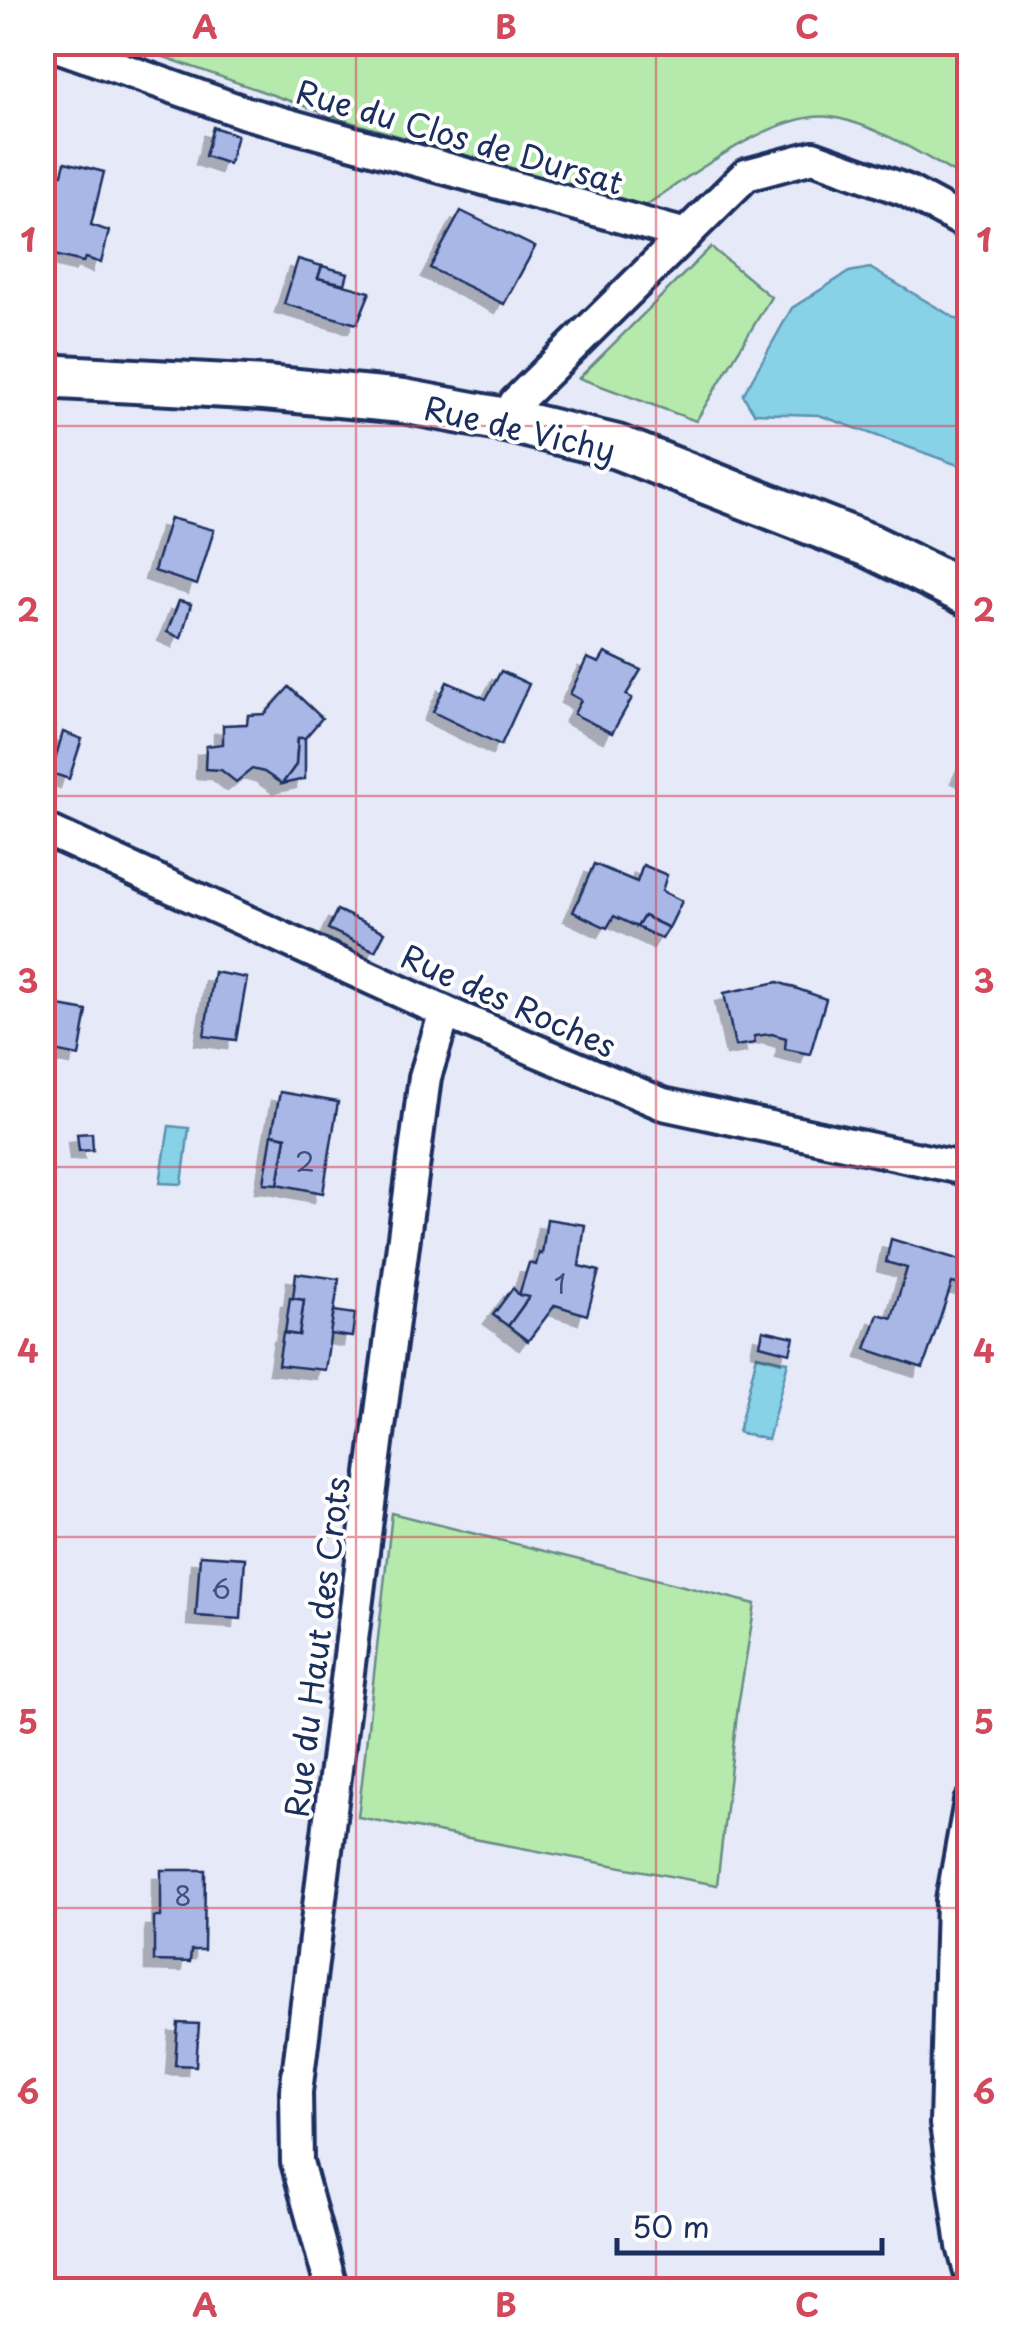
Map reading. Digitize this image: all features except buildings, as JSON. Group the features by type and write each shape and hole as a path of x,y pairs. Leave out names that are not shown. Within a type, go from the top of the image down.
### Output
{"street":[{"name":"Rue du Clos de Dursat","path":"46,42 246,113 686,235"},
{"path":"510,421 514,403 746,175 812,157 905,190 970,225"},
{"name":"Rue de Vichy","path":"42,376 265,388 403,401 510,421 617,447 868,544 970,595"},
{"name":"Rue des Roches","path":"42,828 445,1012 663,1104 970,1170"},
{"name":"Rue du Haut des Crots","path":"332,2290 296,2162 296,2092 424,1078 445,1012"},
{"path":"970,1802 952,1901 946,2124 970,2272"}],"green space":[{"path":"124,43 969,43 969,181 872,129 837,118 815,117 790,122 737,146 645,206 353,123"},
{"path":"711,247 771,297 696,421 579,378"},
{"path":"392,1513 755,1604 738,1706 717,1885 358,1817"}],"water":[{"path":"870,268 969,330 969,469 819,415 754,413 743,395 792,308 849,272"},
{"path":"169,1126 189,1128 182,1184 160,1183"},
{"path":"757,1355 788,1362 768,1440 738,1432"}]}
